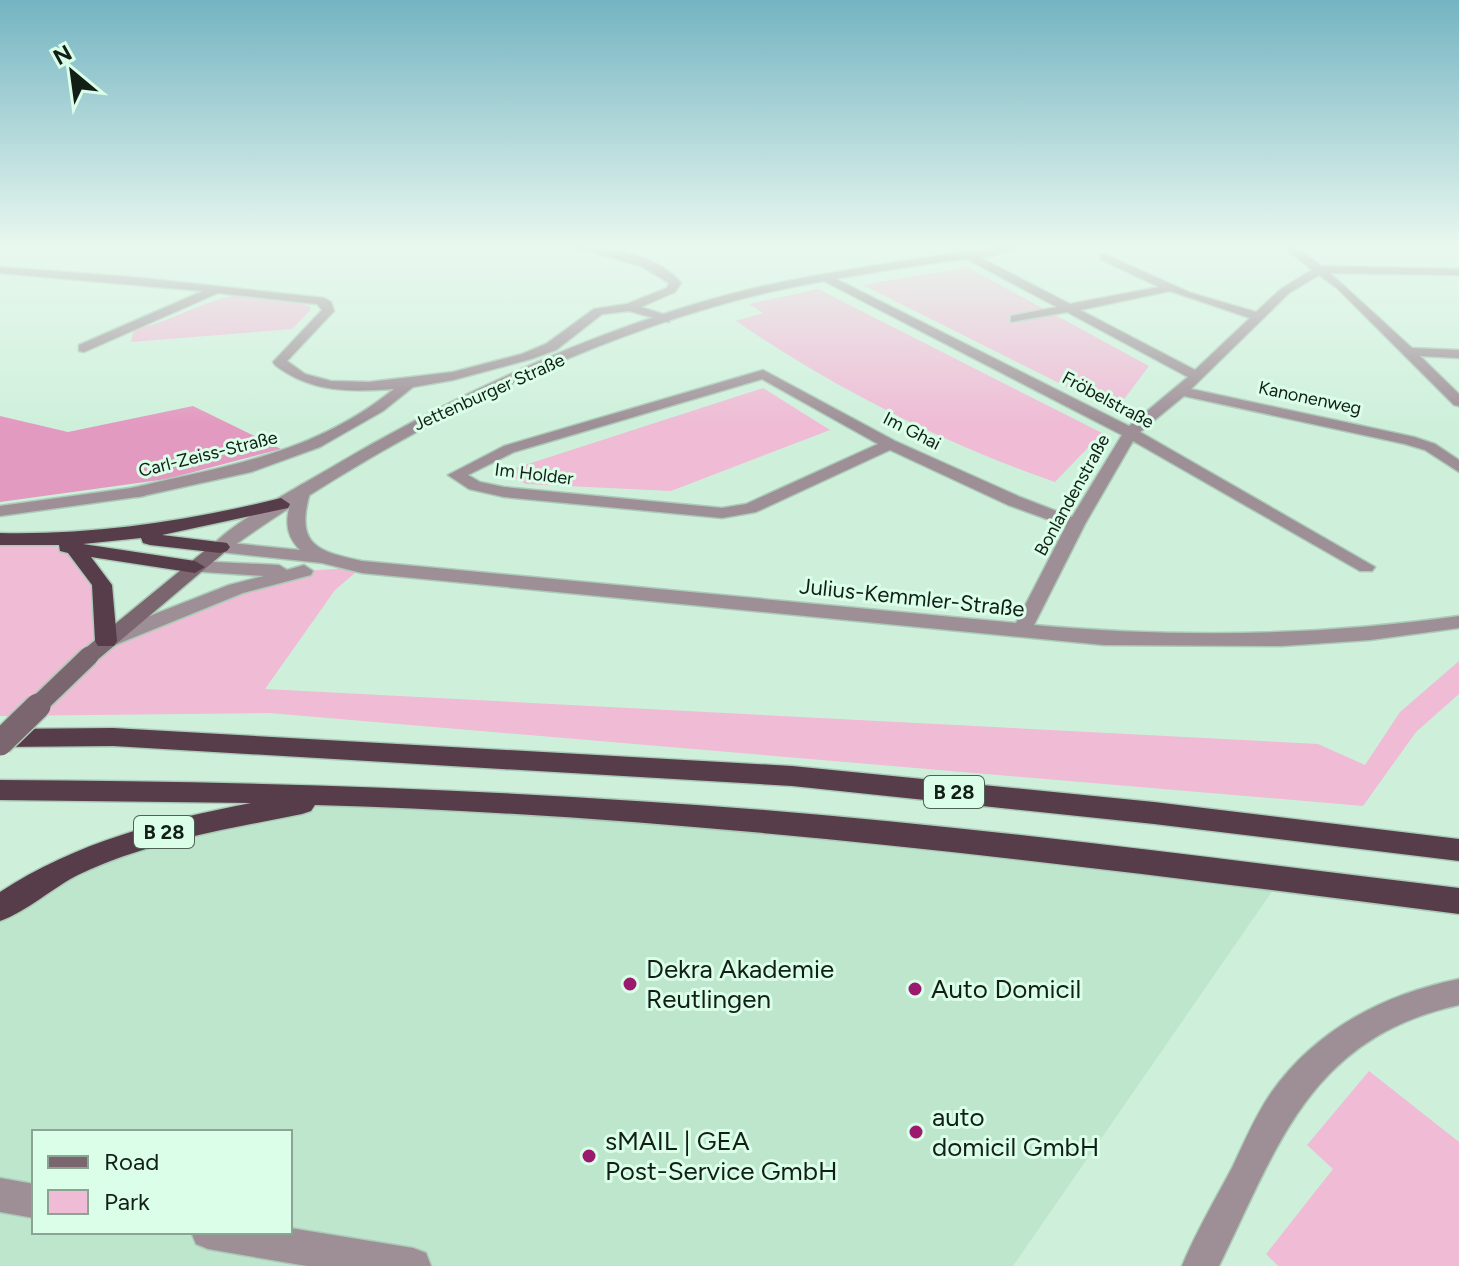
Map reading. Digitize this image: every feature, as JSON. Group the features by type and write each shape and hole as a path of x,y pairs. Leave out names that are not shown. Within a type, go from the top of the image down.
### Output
{"highway":[{"path":"9,540 122,536 210,522 281,504"},
{"path":"122,536 220,547"},
{"path":"9,540 195,567"},
{"path":"75,549 102,585 106,641"},
{"name":"B 28","path":"0,741 113,737 792,776 1124,810 1459,850"},
{"name":"B 28","path":"0,790 343,796 604,810 873,831 1459,901"},
{"name":"B 28","path":"0,908 66,867 129,843 199,824 343,796"}],"main road":[{"name":"Jettenburger Straße","path":"0,741 106,641 220,547"}],"street":[{"path":"84,348 180,306"},
{"path":"327,306 327,312 281,359 282,365 294,374 347,385 407,385 456,377 511,362 559,342 593,313 630,307 665,319"},
{"name":"Jettenburger Straße","path":"220,547 303,489 368,449 452,406 665,319 708,306"},
{"name":"Fröbelstraße","path":"881,306 1130,433 1366,567"},
{"path":"1063,306 1197,376"},
{"path":"1015,319 1083,306"},
{"path":"1219,306 1257,316"},
{"name":"Bonlandenstraße","path":"1021,632 1076,524 1130,433 1181,391 1269,306"},
{"path":"1361,306 1459,402"},
{"path":"1410,352 1459,354"},
{"name":"Im Ghai","path":"733,381 755,374 771,376 890,444 1002,496 1076,524"},
{"name":"Im Holder","path":"733,381 509,449 459,472 457,478 475,486 504,492 722,513 750,508 890,444"},
{"name":"Carl-Zeiss-Straße","path":"0,511 138,492 240,470 293,454 349,427 407,385"},
{"name":"Kanonenweg","path":"1181,391 1430,447 1459,467"},
{"path":"303,489 294,517 295,530 304,547 322,558"},
{"name":"Julius-Kemmler-Straße","path":"220,547 322,558 362,567 1021,632 1183,642 1277,641 1372,635 1459,622"},
{"name":"Julius-Kemmler-Straße","path":"195,567 304,571 362,567"},
{"name":"Julius-Kemmler-Straße","path":"106,641 236,589 304,571"},
{"path":"1200,1266 1282,1104 1306,1076 1340,1043 1402,1007 1459,992"},
{"path":"0,1195 32,1201"},
{"path":"220,1234 413,1266"}],"shaded area":[{"path":"193,406 281,449 167,479 0,502 0,416 68,432"},
{"path":"343,796 604,810 1280,880 1013,1266 0,1266 0,908 66,867"}],"green space":[{"path":"200,306 310,307 310,311 292,329 131,342 134,329"},
{"path":"752,306 852,306 1102,433 1055,482 971,450 890,412 811,369 736,321 763,313"},
{"path":"905,306 1039,306 1149,366 1115,411"},
{"path":"763,388 830,430 671,491 526,484 503,472"},
{"path":"0,539 75,549 98,576 106,640 304,571 362,567 335,590 265,689 1318,744 1365,765 1400,712 1459,661 1459,694 1416,732 1363,806 269,713 0,716"},
{"path":"1369,1071 1459,1142 1459,1266 1278,1266 1266,1254 1333,1169 1307,1145"}],"place":[{"name":"Dekra Akademie Reutlingen","path":"630,984"},
{"name":"Auto Domicil","path":"915,989"},
{"name":"auto domicil GmbH","path":"916,1132"},
{"name":"sMAIL | GEA Post-Service GmbH","path":"589,1156"}]}
